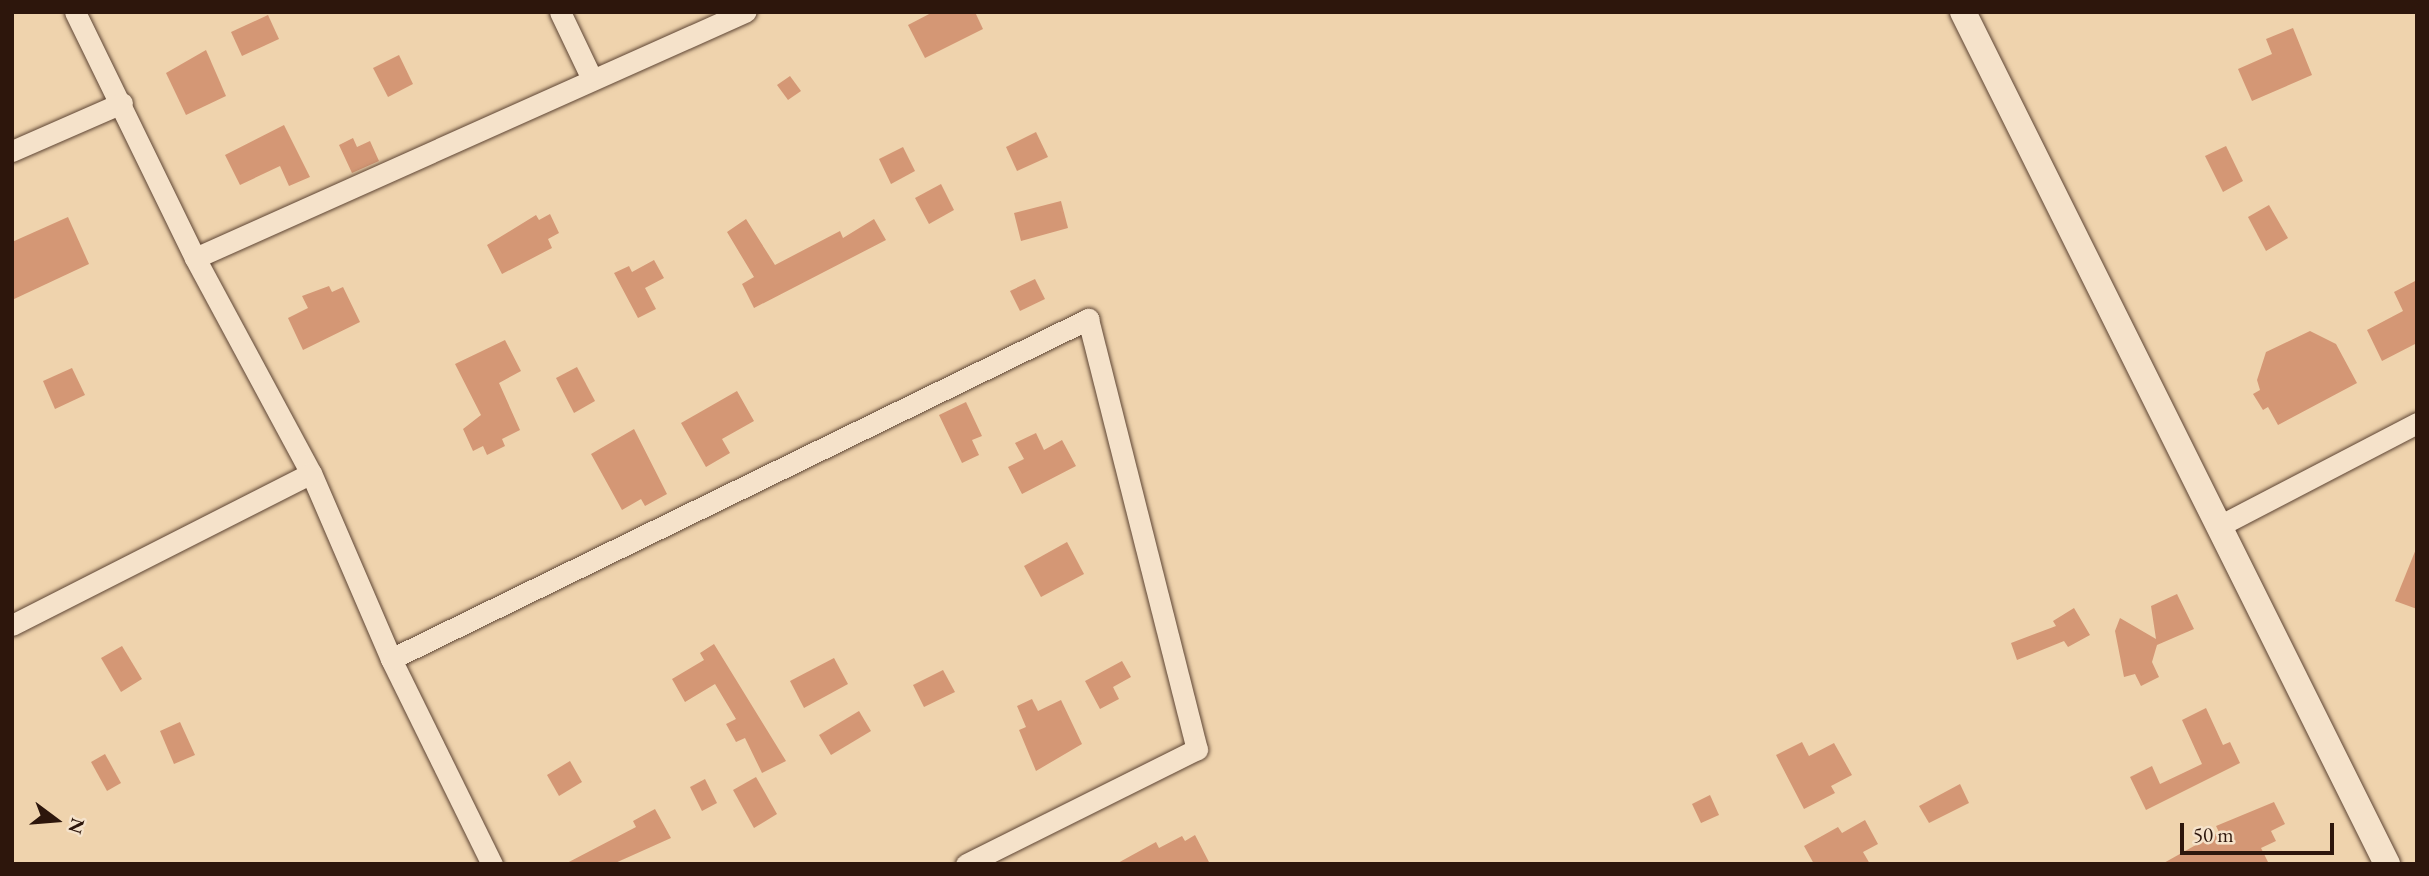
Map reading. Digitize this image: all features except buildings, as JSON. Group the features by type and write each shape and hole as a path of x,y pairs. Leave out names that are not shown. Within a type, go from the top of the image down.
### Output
{"street":[{"path":"75,12 122,103 195,258 311,473 391,659 492,864"},
{"path":"560,12 592,79"},
{"path":"195,258 745,12"},
{"path":"1963,12 2221,525 2387,864"},
{"path":"12,151 122,103"},
{"path":"391,659 1088,319 1197,750 966,864"},
{"path":"2221,525 2417,423"},
{"path":"12,625 311,473"}]}
